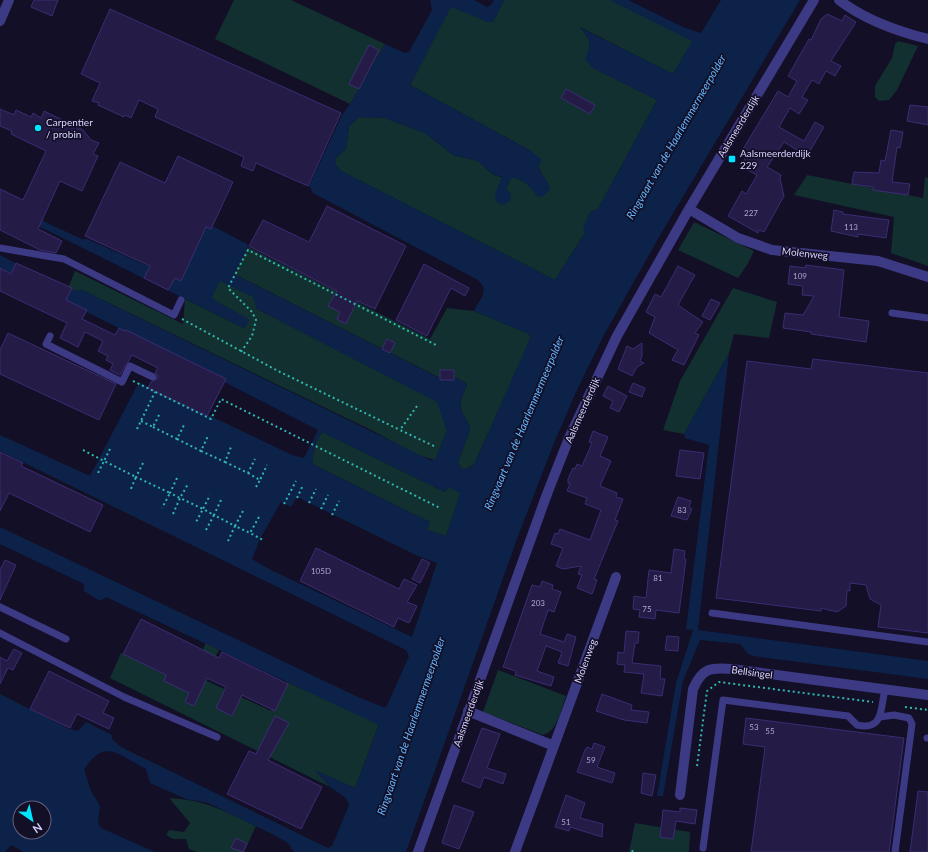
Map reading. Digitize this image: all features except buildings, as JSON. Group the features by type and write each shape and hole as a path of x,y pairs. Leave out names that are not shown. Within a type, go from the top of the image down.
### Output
{"street":[{"path":"0,21 9,0"},
{"name":"Aalsmeerderdijk","path":"418,852 468,711 569,438 617,336 689,209 814,0"},
{"path":"839,0 852,10 896,31 928,39"},
{"name":"Molenweg","path":"689,209 738,238 772,250 878,261 928,277"},
{"name":"Molenweg","path":"515,852 616,576"},
{"name":"Bellsingel","path":"680,795 693,689 698,678 708,670 717,668 732,669 928,695"},
{"path":"468,711 554,746"}],"lane":[{"path":"0,248 64,259 174,315 181,300"},
{"path":"892,313 928,318"},
{"path":"50,336 46,344 122,382 130,366 153,377"},
{"path":"0,607 66,639"},
{"path":"712,613 928,642"},
{"path":"0,633 124,697 217,737"},
{"path":"703,848 723,700 848,716 857,725 871,726 877,722 880,717 885,690"},
{"path":"880,717 903,715 909,718 912,724 895,852"}],"path":[{"path":"241,352 252,336 256,320 252,312 228,288 248,250 438,346"},
{"path":"174,315 241,352 339,402 436,447"},
{"path":"124,377 211,419 221,399 440,508"},
{"path":"137,429 155,392"},
{"path":"400,430 417,406"},
{"path":"153,427 160,413"},
{"path":"141,422 260,480"},
{"path":"177,439 184,425"},
{"path":"201,451 208,436"},
{"path":"225,462 231,448"},
{"path":"97,474 110,449"},
{"path":"83,450 263,540"},
{"path":"248,474 255,459"},
{"path":"130,491 143,463"},
{"path":"256,487 267,465"},
{"path":"162,508 177,478"},
{"path":"284,504 296,481"},
{"path":"173,514 188,484"},
{"path":"297,498 303,485"},
{"path":"309,503 316,489"},
{"path":"195,524 210,495"},
{"path":"321,509 328,495"},
{"path":"206,530 221,500"},
{"path":"332,515 339,501"},
{"path":"228,541 243,511"},
{"path":"250,533 259,517"}],"green space":[{"path":"234,0 291,0 385,44 350,104 215,39"},
{"path":"504,0 610,0 693,41 673,74 580,27 590,43 587,55 593,68 657,100 598,209 590,212 585,233 555,280 341,171 336,165 335,159 346,149 349,126 359,117 385,118 425,133 453,155 478,161 492,174 503,178 506,188 511,178 515,177 530,185 548,183 542,175 531,151 410,85 451,6 488,22 493,22"},
{"path":"898,41 918,46 897,90 889,100 879,101 875,97 875,86 892,58 895,44"},
{"path":"807,175 923,198 925,177 928,178 928,266 891,253 894,217 794,195"},
{"path":"694,222 754,251 738,278 678,250"},
{"path":"248,247 430,339 447,308 474,311 527,333 531,337 474,465 466,469 462,469 458,462 470,430 469,424 462,412 461,407 461,400 467,384 453,376 448,382 234,274"},
{"path":"75,271 183,324 185,299 244,328 249,320 211,298 220,280 254,297 257,309 438,402 447,431 435,460 415,454 375,432 82,290 67,290"},
{"path":"733,288 777,302 769,338 734,334 729,353 684,434 663,430 680,381"},
{"path":"322,432 445,492 448,487 461,493 446,536 426,530 430,522 314,465 312,461 316,442"},
{"path":"206,643 219,650 203,679 271,711 287,682 379,724 355,788 316,771 330,787 110,678 121,653 186,686"},
{"path":"498,670 566,696 556,724 548,733 543,735 483,712"},
{"path":"169,798 194,801 214,807 256,826 244,852 197,852 189,849 186,839 173,839 166,835 169,830 184,832 190,823"},
{"path":"635,823 690,832 689,852 629,852"}],"water":[{"name":"Ringvaart van de Haarlemmermeerpolder","path":"430,0 474,0 487,7 491,5 494,0 504,0 493,22 488,22 451,7 410,85 531,151 542,160 538,168 548,183 550,189 544,196 538,197 523,181 511,178 506,188 511,194 510,201 502,205 496,201 495,194 502,177 492,174 478,161 453,155 425,133 385,118 359,117 349,126 346,149 335,159 336,165 341,171 555,280 585,233 583,227 590,212 598,209 657,100 593,68 585,60 589,42 579,27 673,74 692,41 610,0 628,0 685,28 701,33 721,0 800,0 659,237 604,335 577,390 554,443 518,536 406,852 294,852 288,843 208,803 186,799 150,783 146,769 120,754 105,751 92,760 84,770 91,791 100,806 98,823 101,828 155,852 24,852 11,845 5,852 0,852 0,694 67,728 78,731 86,722 112,735 112,739 121,747 328,848 332,846 349,805 346,798 330,787 315,770 355,788 379,725 106,597 100,601 84,591 84,584 0,544 0,527 358,697 386,708 409,656 406,650 0,451 0,435 90,476 139,382 292,455 304,458 318,430 0,269 0,255 67,290 82,290 430,460 435,460 447,431 437,402 257,309 253,297 220,281 211,298 250,320 244,328 4,209 15,208 84,240 85,238 179,280 207,223 247,244 248,247 234,274 447,382 453,376 467,384 461,400 461,407 462,412 469,424 470,430 458,462 462,469 470,468 476,461 531,336 474,311 484,292 482,284 478,280 313,193 309,186 342,115 385,44 405,53 409,52 432,10","holes":["322,432 445,492 448,487 460,493 446,536 427,530 430,522 314,465 312,461 316,442","297,497 418,556 437,563 412,637 271,570 252,559 260,539 281,502 291,507"]},
{"path":"729,353 698,630 928,661 928,679 753,656 748,654 740,644 700,640 683,681 663,796 657,796 676,683 693,630 686,629 709,445 685,438 684,434"}],"place":[{"name":"Carpentier / probin","path":"38,128"},
{"name":"Aalsmeerderdijk 229","path":"732,159"}]}
